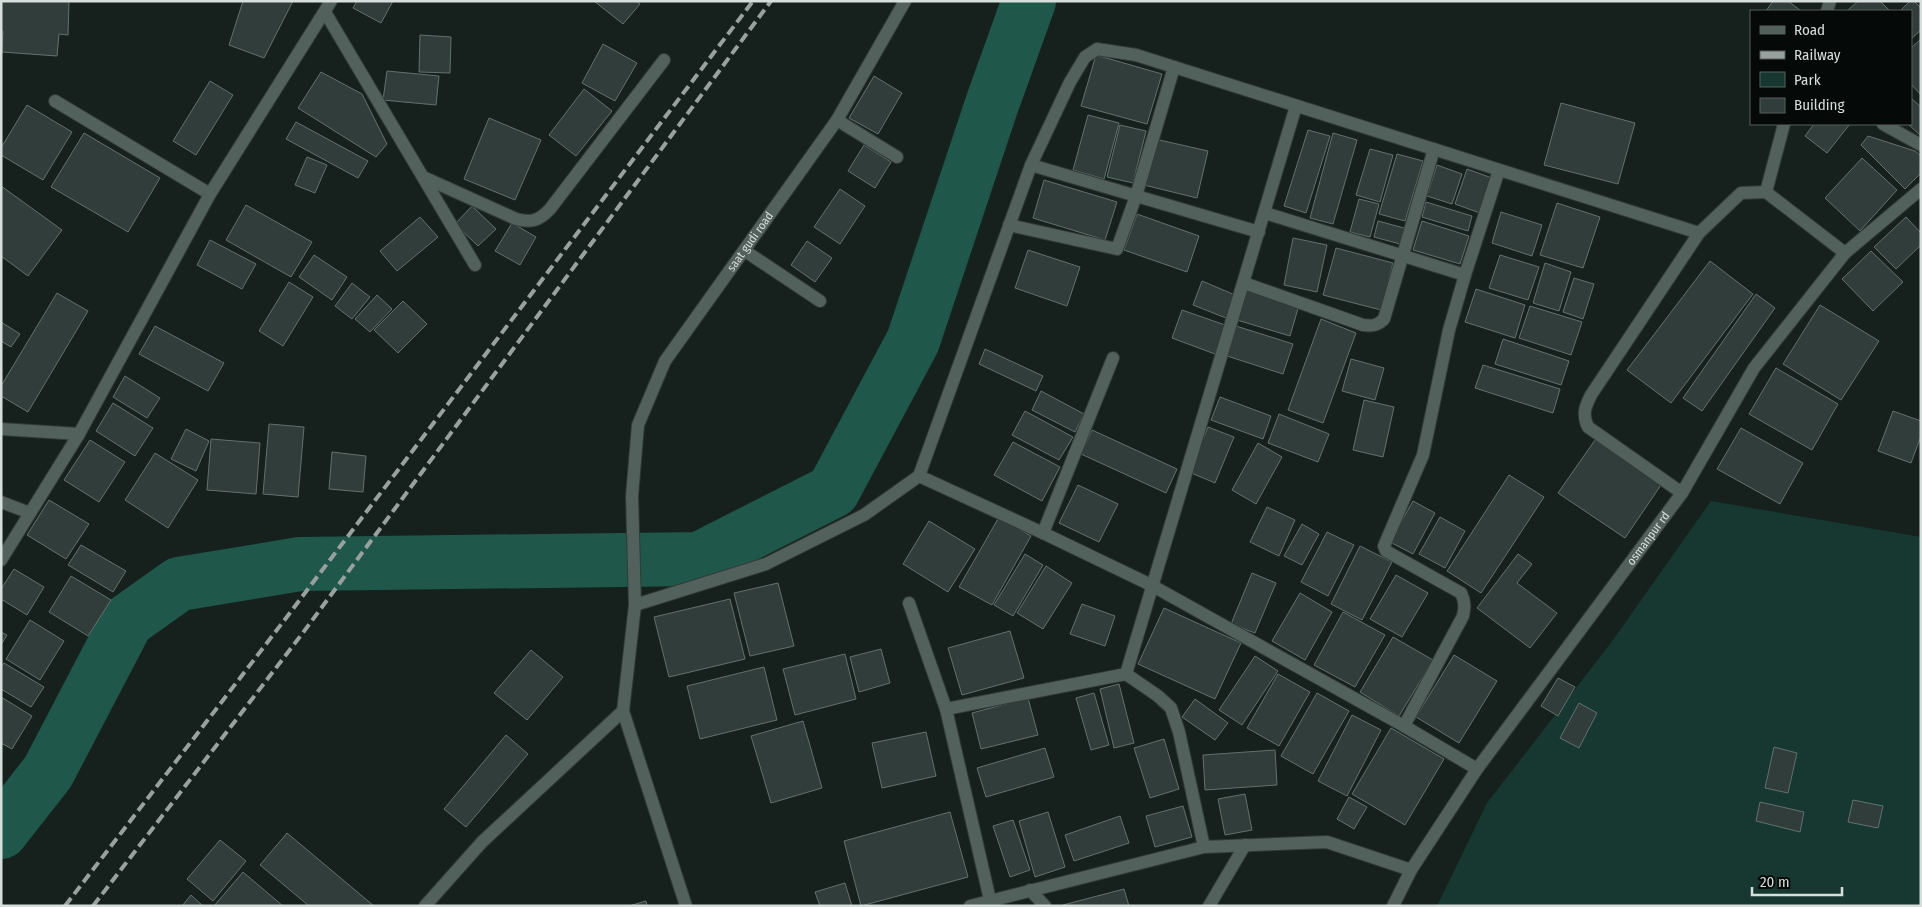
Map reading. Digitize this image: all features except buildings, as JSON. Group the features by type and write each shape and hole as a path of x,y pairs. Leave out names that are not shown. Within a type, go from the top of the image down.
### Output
{"street":[{"name":"saat gudi road","path":"623,711 635,605 632,496 638,425 665,361 837,120 905,1"},
{"path":"1,560 79,434 210,194 328,7 475,264"},
{"path":"635,605 766,564 864,515 919,476 1030,165 1070,82 1085,57 1097,49 1136,55 1699,233"},
{"path":"424,177 516,219 526,222 535,221 550,209 664,60"},
{"path":"1009,225 1117,249 1136,196 1174,67"},
{"path":"55,101 210,194"},
{"path":"1126,674 1151,585 1244,283 1296,106"},
{"path":"837,120 897,156"},
{"path":"1766,192 1784,125"},
{"path":"1885,125 1921,145"},
{"path":"1244,283 1363,325 1373,326 1380,323 1384,319 1434,149"},
{"path":"1030,165 1259,232"},
{"path":"1404,726 1464,616 1465,601 1461,593 1386,551 1384,546 1423,455 1449,330 1499,170"},
{"name":"osmanpur rd","path":"1393,906 1411,870 1477,769 1682,493 1754,368 1845,253 1921,189"},
{"path":"1682,493 1588,427 1584,418 1584,409 1591,395 1699,233 1741,193 1766,192 1845,253"},
{"path":"1265,213 1403,254 1465,275"},
{"path":"745,251 820,301"},
{"path":"1043,533 1112,358"},
{"path":"1,429 79,434"},
{"path":"919,476 1151,585 1404,726 1477,769"},
{"path":"1,502 30,513"},
{"path":"909,603 946,710 990,900"},
{"path":"946,710 1126,674 1158,696 1170,708 1179,732 1204,847"},
{"path":"425,906 482,842 623,711 686,906"},
{"path":"970,906 1204,847 1327,842 1411,870"},
{"path":"1209,906 1246,845"},
{"path":"1030,890 1045,906"}],"green space":[{"path":"1711,501 1921,537 1921,906 1437,906 1487,803 1613,640"}],"waterway":[{"path":"1,832 48,772 127,621 179,584 300,564 699,559 833,491 913,341 992,104 1029,1"}],"railway":[{"path":"65,906 283,622 753,1"},
{"path":"93,906 302,634 771,1"}]}
